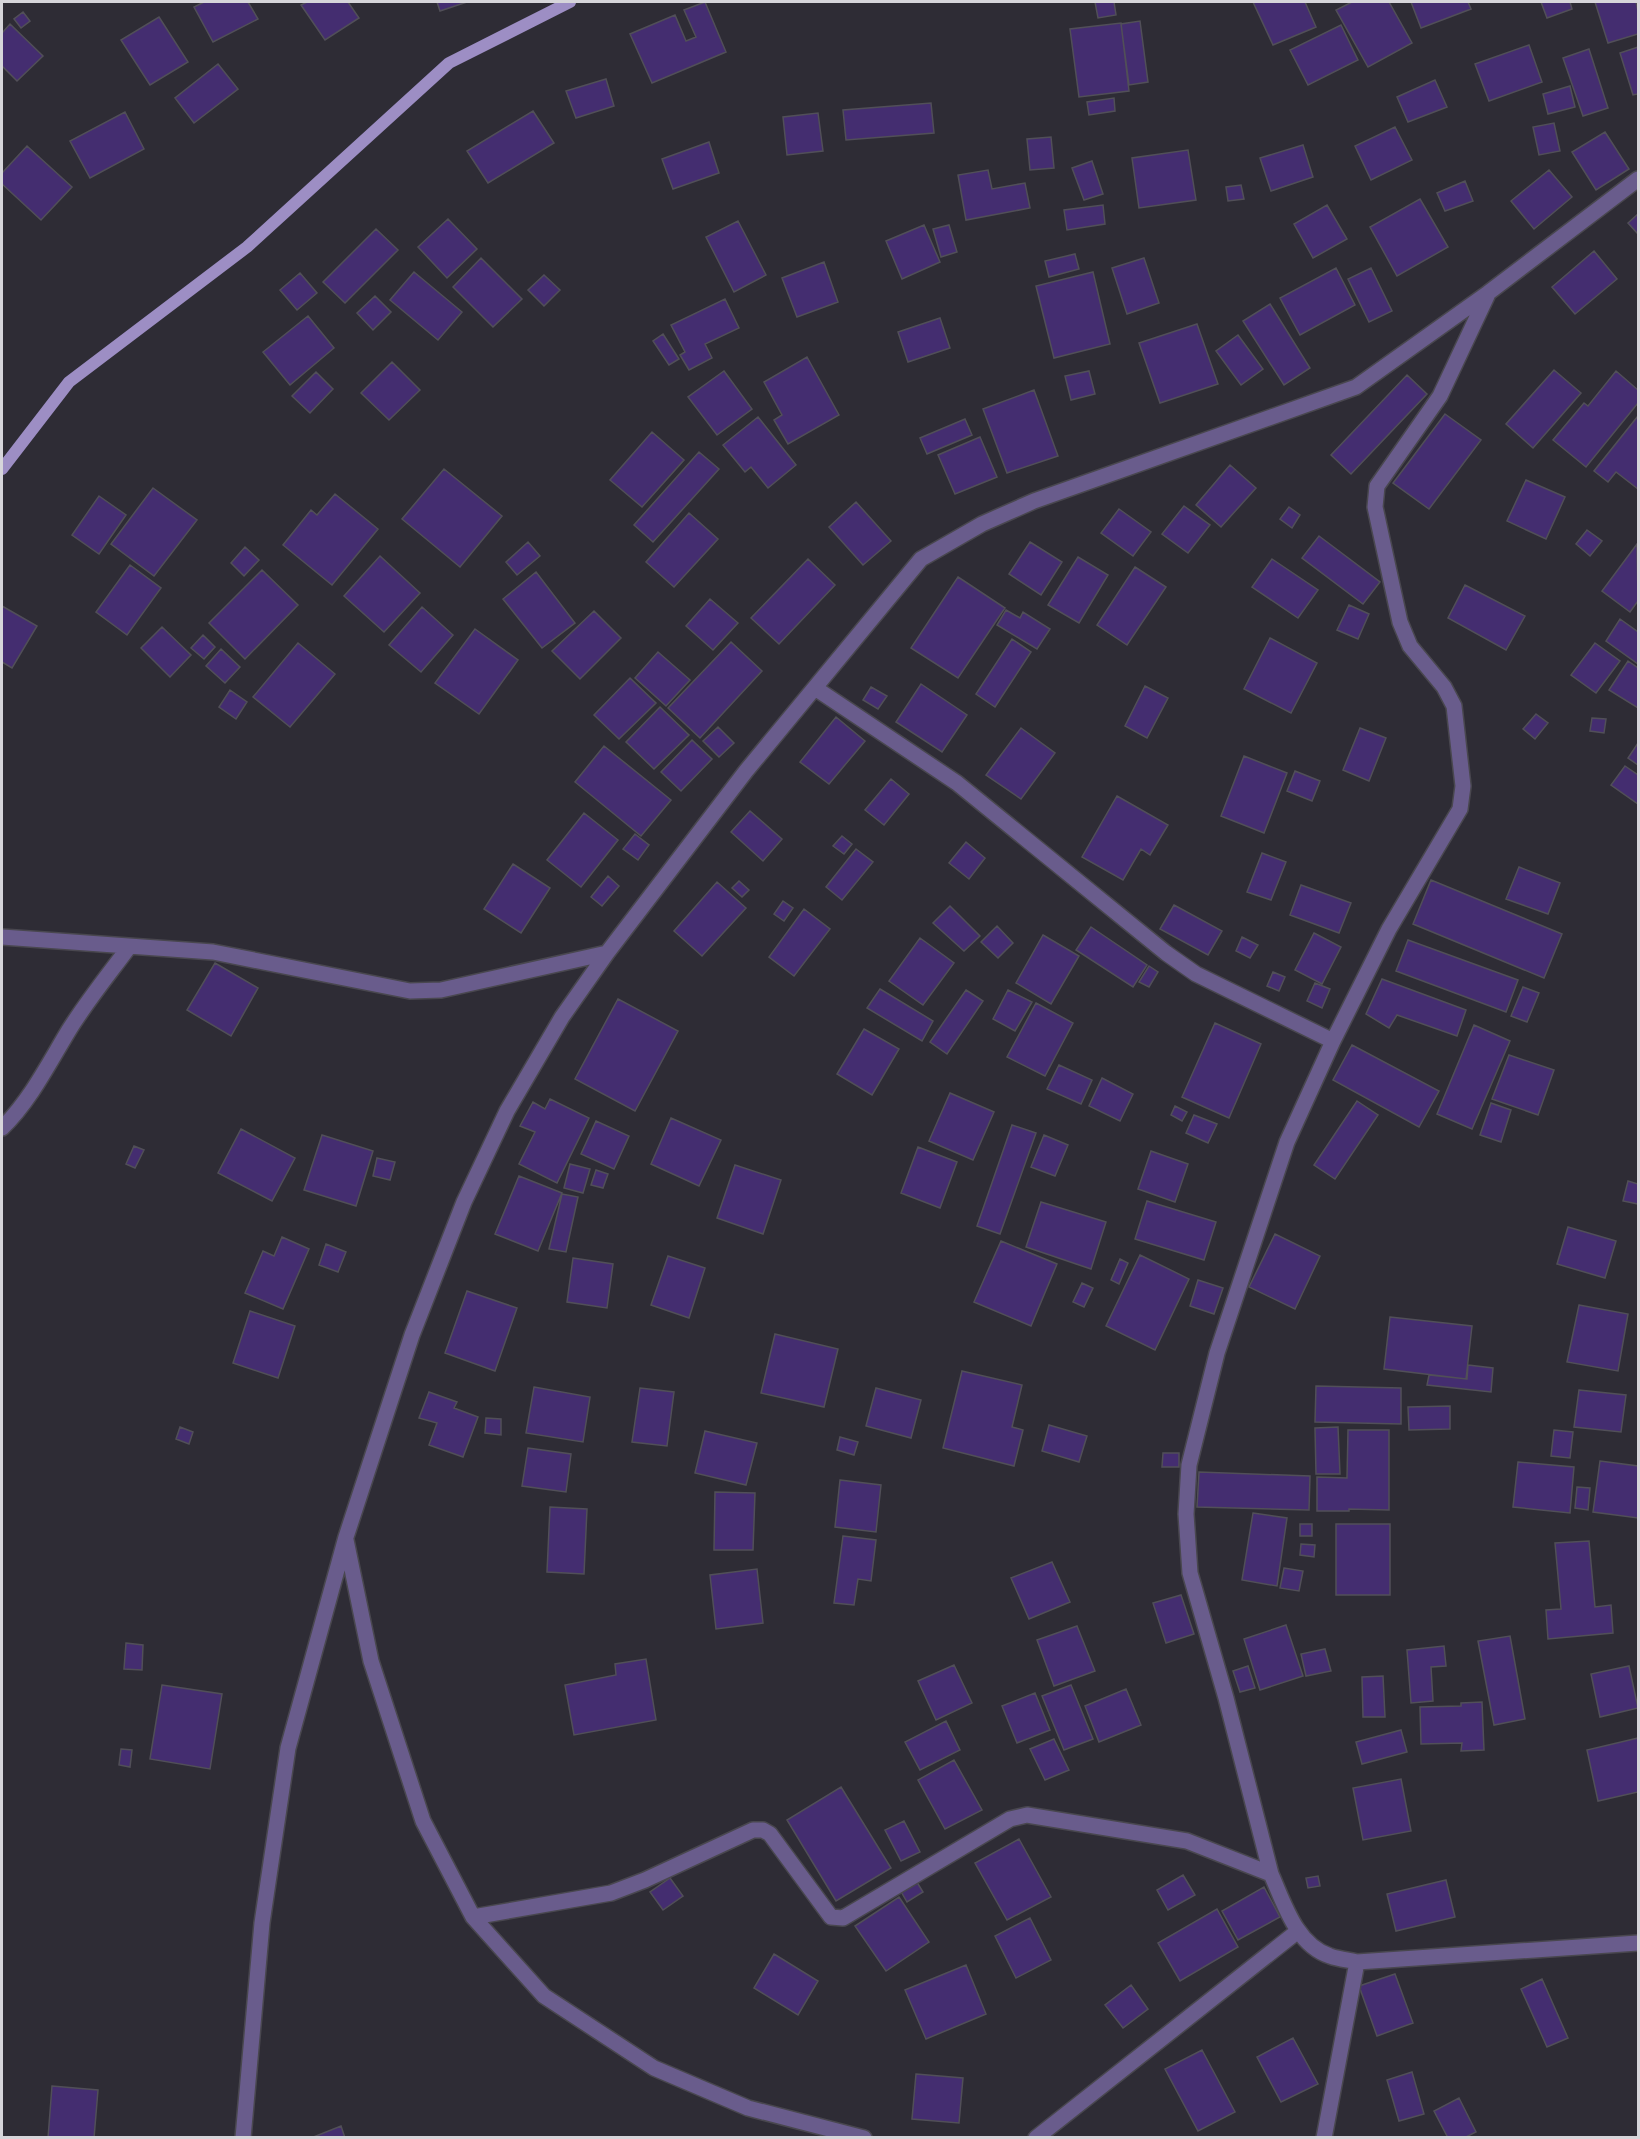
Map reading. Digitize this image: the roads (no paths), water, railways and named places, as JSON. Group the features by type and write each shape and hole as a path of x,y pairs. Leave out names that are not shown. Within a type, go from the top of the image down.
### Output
{"street":[{"path":"243,2138 262,1923 288,1748 346,1537 412,1335 464,1202 507,1111 562,1017 607,953 739,780 921,559 982,524 1034,501 1356,387 1488,293 1638,179"},
{"path":"1488,293 1440,396 1377,486 1375,507 1400,622 1410,646 1444,687 1454,706 1463,786 1460,809 1389,929 1333,1041 1287,1142 1217,1353 1190,1465 1186,1514 1190,1573 1226,1698 1271,1874 1298,1931 1313,1947 1328,1956 1357,1962 1638,1943"},
{"path":"815,688 957,783 1166,953 1196,974 1333,1041"},
{"path":"2,937 213,952 411,991 441,990 607,953"},
{"path":"2,1128 12,1118 49,1064 70,1028 129,947"},
{"path":"346,1537 371,1661 423,1821 473,1917 544,1996 654,2068 748,2108 864,2138"},
{"path":"473,1917 611,1893 645,1880 753,1830 763,1830 770,1834 831,1917 843,1918 1010,1819 1027,1815 1187,1841 1271,1874"},
{"path":"1036,2138 1298,1931"},
{"path":"1324,2138 1357,1962"}],"waterway":[{"path":"2,469 69,382 247,247 449,63 570,2"}]}
